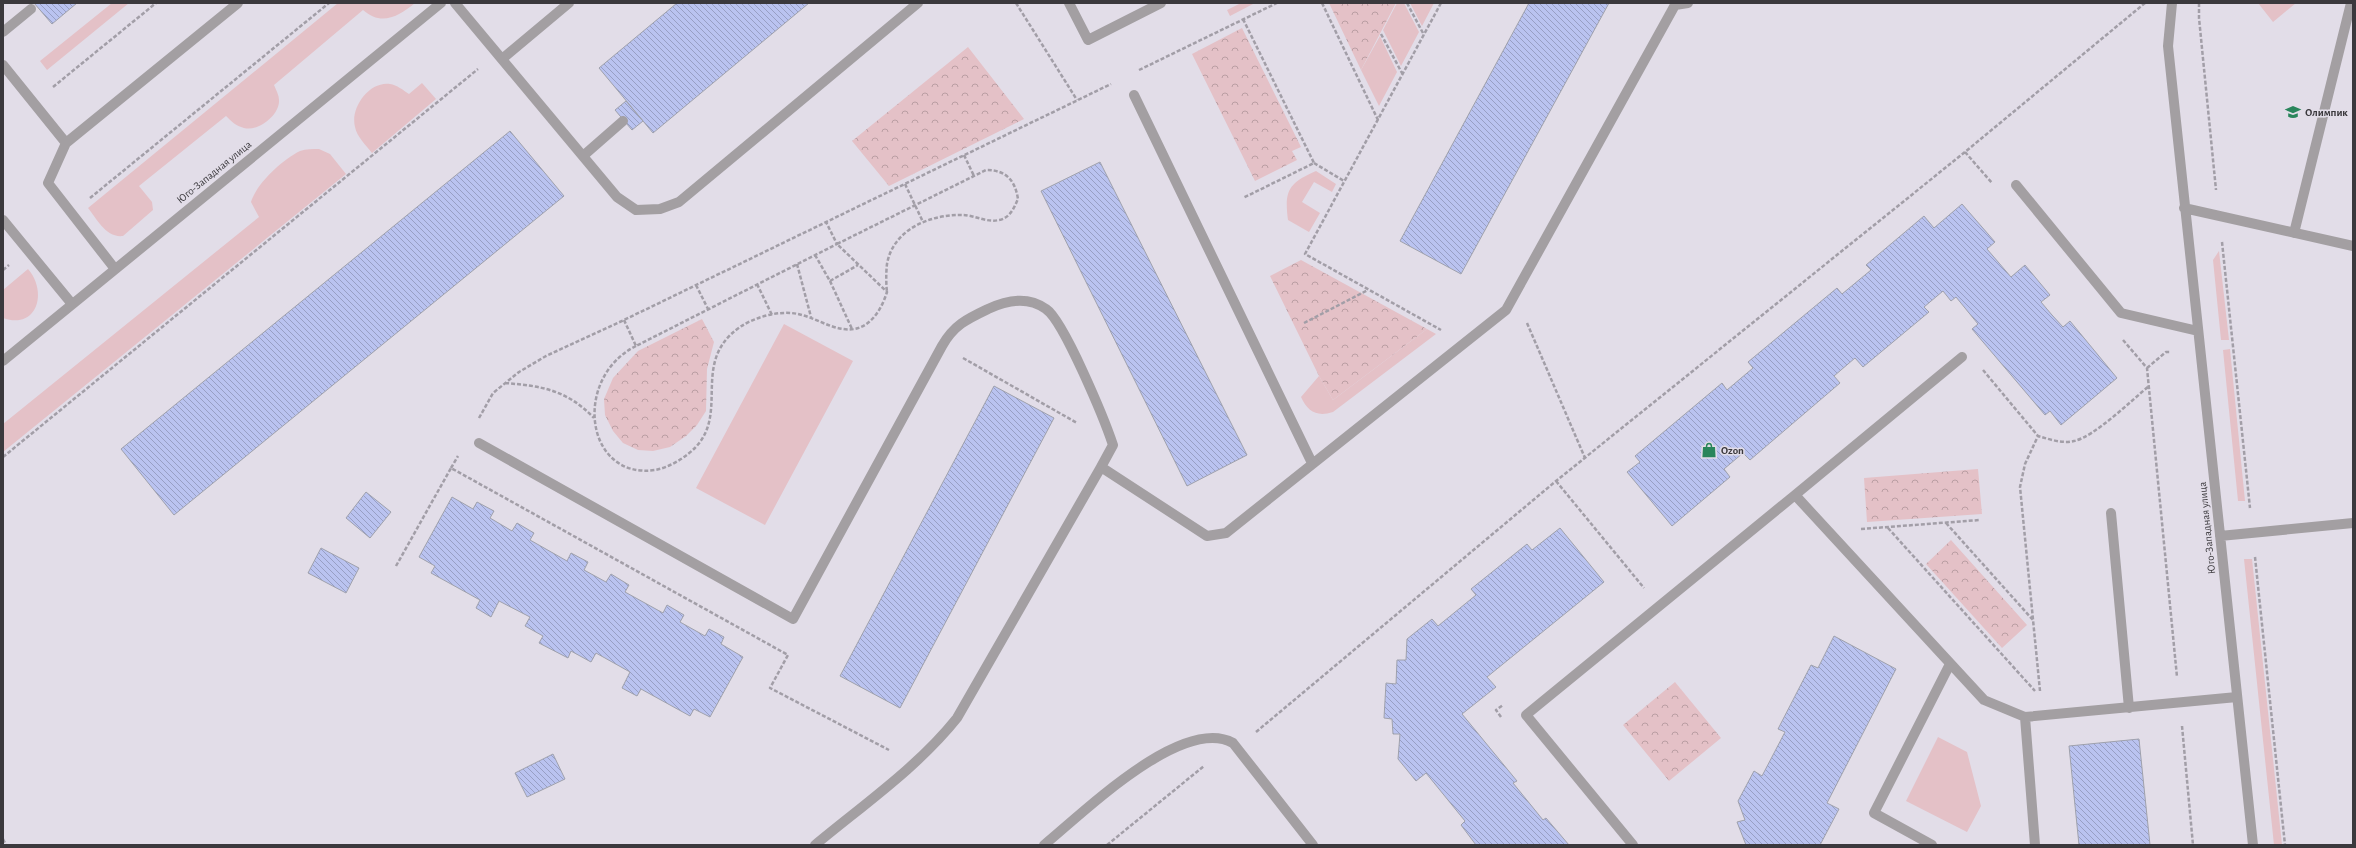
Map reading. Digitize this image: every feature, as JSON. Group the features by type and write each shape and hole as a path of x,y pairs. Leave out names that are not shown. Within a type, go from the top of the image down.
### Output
{"street":[{"path":"115,269 48,183 66,143 238,3"},
{"name":"Юго-Западная улица","path":"3,361 441,3"},
{"path":"455,3 617,197 636,210 660,209 680,202 918,3"},
{"path":"500,56 569,3"},
{"path":"1069,3 1088,40 1161,3"},
{"path":"1101,467 1207,536 1226,533 1506,310 1675,5 1688,3"},
{"name":"Юго-Западная улица","path":"2172,3 2168,46 2184,208 2253,845"},
{"path":"2294,232 2351,3"},
{"path":"3,32 31,9"},
{"path":"3,65 66,143"},
{"path":"1134,95 1312,463"},
{"path":"583,156 623,121"},
{"path":"2016,185 2121,313 2198,331"},
{"path":"2184,208 2353,246"},
{"path":"3,220 72,304"},
{"path":"479,443 793,619 942,346 961,323 994,306 1014,301 1031,301 1048,309 1060,327 1101,411 1112,445 1101,467 957,718 922,757 815,845"},
{"path":"1633,845 1526,715 1962,357"},
{"path":"1795,495 1984,700 2025,717 2237,696"},
{"path":"2111,513 2128,708"},
{"path":"2220,536 2353,523"},
{"path":"1932,845 1874,813 1950,664"},
{"path":"2025,717 2035,845"},
{"path":"1044,845 1142,764 1159,754 1196,740 1226,739 1233,743 1313,845"}],"path":[{"path":"34,103 156,3"},
{"path":"72,213 329,3"},
{"path":"1016,3 1078,100"},
{"path":"1132,74 1277,3"},
{"path":"1322,3 1378,120"},
{"path":"1407,3 1424,35"},
{"path":"1441,3 1305,254 1446,332"},
{"path":"1107,845 1233,743 1256,732 1556,481 1965,152 2145,3"},
{"path":"2199,3 2198,18 2285,845"},
{"path":"1243,19 1314,163 1344,181"},
{"path":"1380,34 1403,75"},
{"path":"3,457 500,56"},
{"path":"478,420 493,393 505,383 546,356 624,320 1118,81"},
{"path":"1965,152 1996,188"},
{"path":"964,155 974,176"},
{"path":"1243,198 1314,163"},
{"path":"986,170 995,170 1004,172 1012,180 1018,199 1009,216 1000,220 992,221 964,215 946,215 923,222 906,232 891,253 887,263 887,292 883,305 877,316 866,324 852,329 837,328 797,313 760,317 742,326 727,337 716,355 712,371 710,426 704,438 696,448 678,461 655,470 636,468 620,463 610,455 602,444 597,432 594,419 594,403 602,378 618,357 636,346 757,284 974,176 986,170"},
{"path":"905,184 923,222"},
{"path":"826,222 837,244 887,292"},
{"path":"3,270 27,250"},
{"path":"815,255 830,281 852,329"},
{"path":"797,264 811,318"},
{"path":"830,281 858,264"},
{"path":"757,284 772,315"},
{"path":"696,285 708,309"},
{"path":"1304,323 1368,290"},
{"path":"1506,310 1528,323 1585,458"},
{"path":"624,320 636,346"},
{"path":"2121,338 2146,368 2149,386 2193,845"},
{"path":"942,346 1086,428 1112,445"},
{"path":"505,383 540,386 563,394 581,405 594,419"},
{"path":"1888,528 2041,698 2020,487 2025,464 2038,436 2057,442 2074,442 2088,436 2149,386"},
{"path":"396,566 458,454"},
{"path":"451,468 788,655 770,688 888,751 894,746"},
{"path":"1556,481 1644,588"},
{"path":"1853,530 1980,520"},
{"path":"1946,523 2033,620"},
{"path":"3,839 6,845"}],"green space":[{"path":"112,3 129,3 47,70 40,61"},
{"path":"338,3 415,3 396,16 383,19 376,18 363,10 274,85 279,100 276,111 272,117 261,125 250,129 236,125 226,116 139,186 152,202 153,210 123,236 112,234 102,227 88,208"},
{"path":"1241,3 1255,3 1230,16 1227,10"},
{"path":"1329,3 1396,3 1361,70"},
{"path":"1397,3 1404,3 1419,32 1401,66 1383,30"},
{"path":"1410,3 1434,3 1422,26"},
{"path":"2258,3 2296,3 2273,22"},
{"path":"1242,28 1301,147 1292,151 1297,160 1255,181 1192,54"},
{"path":"1380,36 1397,72 1379,106 1361,70"},
{"path":"968,47 1024,119 889,186 852,141"},
{"path":"422,83 436,99 372,153 360,138 355,127 355,112 363,97 368,91 382,84 395,85 409,94"},
{"path":"307,149 319,149 330,154 346,174 3,452 3,424 259,217 251,202 264,180 278,166 300,151"},
{"path":"1316,171 1336,184 1332,192 1314,182 1302,202 1320,213 1309,232 1288,220 1287,201 1290,189 1294,184"},
{"path":"2219,251 2229,340 2221,340 2213,260"},
{"path":"1301,260 1427,329 1333,400 1319,376 1270,276"},
{"path":"28,269 34,278 37,288 38,298 36,307 31,314 24,319 15,320 3,318 3,290"},
{"path":"702,319 714,342 707,369 706,411 697,425 686,436 670,447 653,451 638,450 623,443 613,431 605,415 604,399 613,378 638,351"},
{"path":"784,324 853,361 765,525 696,488"},
{"path":"1427,329 1436,334 1333,412 1322,414 1314,412 1310,410 1301,397 1319,376 1333,400"},
{"path":"2230,349 2245,501 2238,501 2223,350"},
{"path":"1978,469 1982,514 1867,522 1864,478"},
{"path":"1951,540 2027,625 2002,648 1926,564"},
{"path":"2244,559 2252,559 2282,845 2274,845"},
{"path":"1675,682 1721,738 1669,781 1623,725"},
{"path":"1938,737 1967,752 1981,806 1967,832 1906,801"}],"building":[{"path":"34,3 77,3 52,24"},
{"path":"677,3 809,3 653,133 599,68"},
{"path":"1529,3 1609,3 1461,274 1400,241"},
{"path":"626,101 643,121 632,130 615,110"},
{"path":"510,131 564,196 174,515 121,449"},
{"path":"1100,162 1247,455 1187,486 1041,191"},
{"path":"1962,204 1995,242 1987,249 2011,277 2025,265 2050,295 2041,302 2063,327 2070,321 2117,378 2061,425 2050,411 2045,415 1972,329 1978,324 1956,297 1951,301 1943,291 1924,307 1929,312 1863,367 1855,358 1834,376 1840,383 1750,460 1743,453 1724,469 1730,477 1672,526 1627,472 1640,462 1635,456 1722,383 1727,390 1753,368 1748,362 1837,288 1842,294 1871,270 1866,265 1924,216 1934,228"},
{"path":"994,386 1054,418 900,708 840,676"},
{"path":"366,492 391,512 370,538 346,518"},
{"path":"452,497 473,509 477,502 494,511 490,518 512,531 517,523 534,533 530,540 567,561 571,553 588,562 584,570 606,582 611,574 629,585 625,592 663,613 667,605 684,615 680,622 705,636 709,629 724,637 721,644 743,657 710,717 694,709 690,716 641,689 637,696 622,688 630,672 596,653 591,662 571,651 568,658 539,643 543,636 525,626 530,617 499,601 491,617 476,608 480,600 431,573 435,566 419,557"},
{"path":"1560,528 1604,582 1487,677 1496,687 1462,714 1517,781 1513,783 1543,820 1546,818 1569,845 1476,845 1461,825 1465,821 1426,773 1416,781 1398,759 1400,734 1393,734 1392,719 1384,718 1386,683 1396,684 1397,660 1406,660 1407,639 1432,619 1438,626 1476,595 1471,589 1527,544 1532,550"},
{"path":"321,548 359,568 346,593 308,573"},
{"path":"1834,636 1896,669 1827,803 1839,809 1820,845 1746,845 1737,822 1745,820 1738,801 1754,771 1762,776 1785,732 1778,729 1811,665 1818,668"},
{"path":"2139,739 2150,845 2079,845 2069,746"},
{"path":"553,754 565,779 527,797 515,773"}],"place":[{"name":"Олимпик","path":"2293,112"},
{"name":"Ozon","path":"1709,450"}]}
